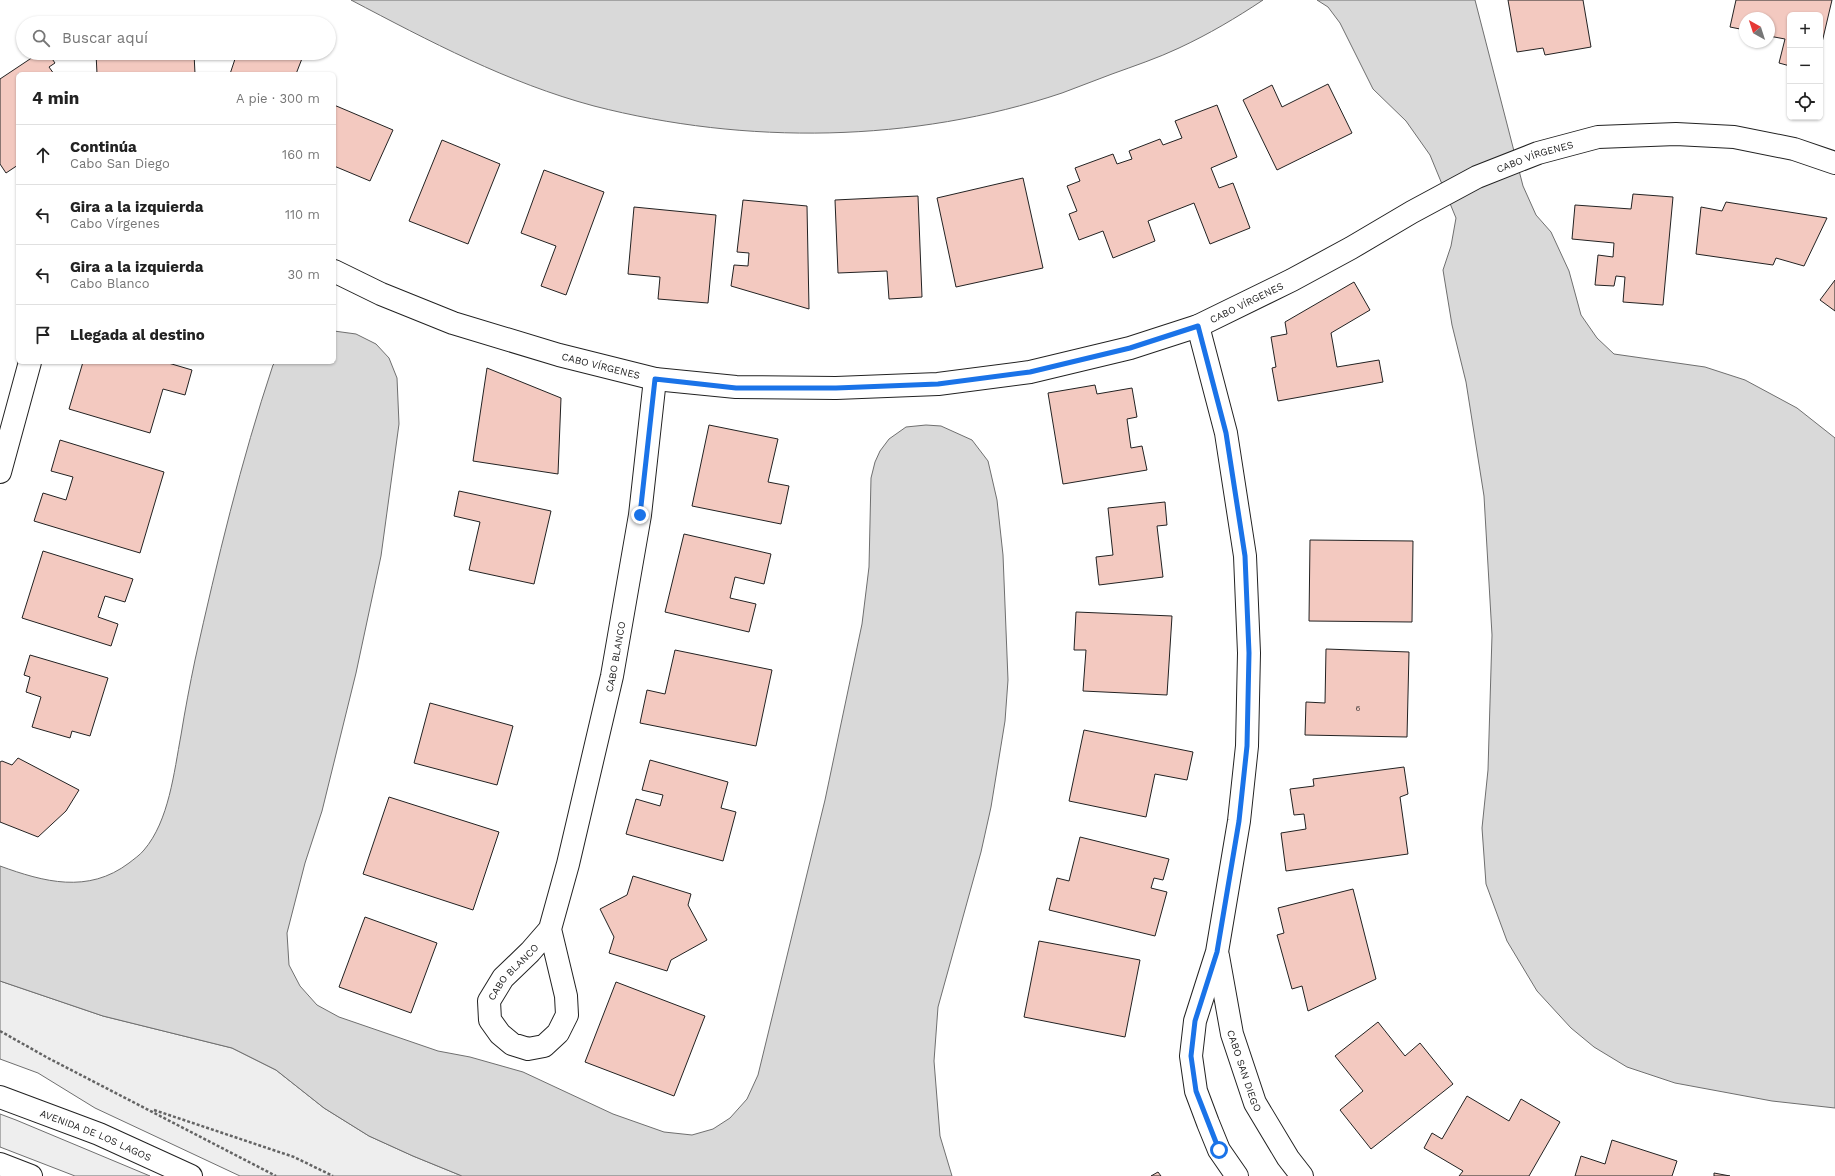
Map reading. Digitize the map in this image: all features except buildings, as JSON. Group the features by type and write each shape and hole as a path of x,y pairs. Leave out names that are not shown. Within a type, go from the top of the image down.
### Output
{"street":[{"name":"CABO VÍRGENES","path":"336,272 381,294 454,323 559,355 655,379 736,388 836,388 938,384 1030,372 1130,348 1198,326 1292,280 1351,248 1412,212 1477,178 1538,153 1598,137 1676,134 1734,137 1794,149 1835,163"},
{"name":"CABO SAN DIEGO","path":"1198,326 1226,433 1245,556 1249,653 1247,746 1239,821 1217,952 1195,1021 1191,1056 1196,1091 1208,1124 1219,1150 1236,1176"},
{"path":"0,472 29,364"},
{"name":"CABO BLANCO","path":"550,929 566,996 567,1015 558,1033 544,1046 528,1049 512,1044 500,1034 490,1020 489,1001 503,978 530,952 550,929 568,864 612,676 640,515 655,379"},
{"name":"CABO SAN DIEGO","path":"1217,952 1232,1034 1255,1104 1288,1158 1302,1176"},
{"name":"AVENIDA DE LOS LAGOS","path":"0,1097 99,1134 191,1176"},
{"path":"0,1164 31,1176"}],"path":[{"path":"0,1031 48,1058 146,1107 276,1176"},
{"path":"146,1107 294,1157 333,1176"}],"shaded area":[{"path":"351,0 1263,0 1222,26 1179,48 1154,59 1062,93 1005,110 947,122 889,129 829,133 770,132 710,127 652,119 594,106 531,86 470,60"},
{"path":"1317,0 1475,0 1523,186 1536,215 1551,232 1569,271 1581,315 1597,338 1614,354 1705,367 1745,380 1797,408 1835,438 1835,1108 1772,1101 1675,1083 1627,1067 1594,1047 1571,1028 1537,991 1507,941 1486,884 1482,828 1488,770 1492,635 1484,496 1466,382 1452,325 1443,270 1451,246 1456,218 1430,155 1406,121 1373,89 1340,23 1328,7"},
{"path":"336,331 356,334 376,344 389,358 397,378 399,424 381,556 356,673 322,811 305,863 287,933 289,965 300,986 317,1005 339,1017 438,1051 470,1057 523,1072 613,1114 664,1132 692,1135 713,1129 730,1118 747,1099 758,1075 825,800 862,624 869,567 871,478 875,462 880,451 889,439 906,427 926,425 941,426 972,440 988,461 997,500 1003,555 1008,680 1005,721 991,807 981,852 938,1007 934,1061 940,1136 952,1176 462,1176 369,1136 324,1108 276,1070 232,1048 103,1016 0,981 0,866 33,877 49,880 82,882 98,879 113,873 139,855 152,838 159,825 165,811 173,780 195,660 221,548 250,438 273,365 336,364"},
{"path":"0,981 103,1016 232,1048 276,1070 324,1108 369,1136 462,1176 240,1176 95,1108 38,1073 0,1059"},
{"path":"0,1114 150,1176 75,1176 0,1147"}],"route":[{"path":"640,515 655,379 736,388 836,388 938,384 1030,372 1130,348 1198,326 1226,433 1245,556 1249,653 1247,746 1239,821 1217,952 1195,1021 1191,1056 1196,1091 1219,1150"}]}
